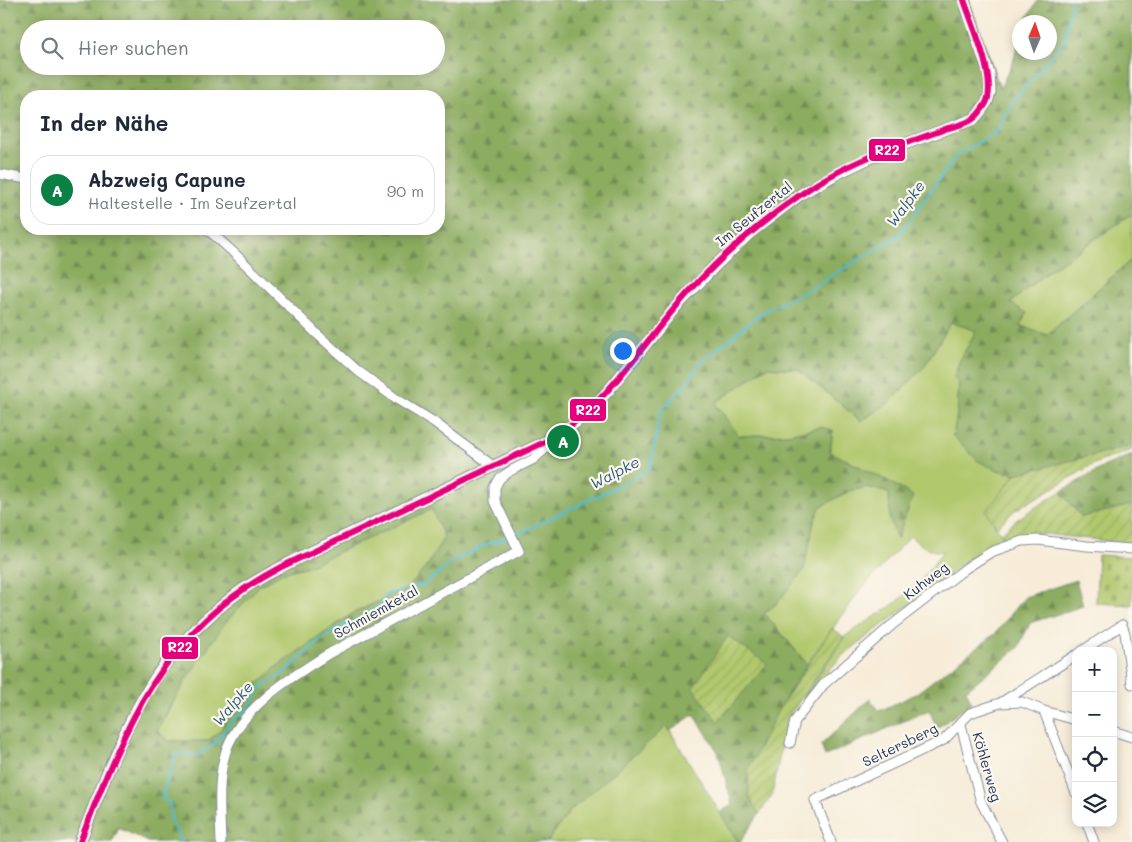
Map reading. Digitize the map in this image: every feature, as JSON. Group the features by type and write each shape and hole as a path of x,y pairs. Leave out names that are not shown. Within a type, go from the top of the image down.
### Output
{"main road":[{"name":"Im Seufzertal","path":"80,842 124,736 138,707 157,676 169,659 198,627 239,592 275,571 549,440 569,428 590,411 608,391 675,308 750,233 801,194 838,173 882,152 963,124 974,118 987,102 990,92 989,74 964,0"}],"street":[{"path":"0,174 20,178"},
{"path":"214,235 358,371 395,398 434,422 493,466"},
{"name":"Schmiemketal","path":"221,842 220,795 222,767 226,750 236,731 249,713 300,672 330,653 519,551 495,501 495,486 500,478 534,459 544,450 549,440"},
{"name":"Kuhweg","path":"790,743 796,721 824,684 892,625 966,568 991,552 1022,542 1038,540 1132,549"},
{"path":"1088,647 1122,625 1125,632 1132,684"},
{"path":"1000,703 1072,658"},
{"name":"Seltersberg","path":"831,842 815,800 944,740 970,713 1000,703 1022,702 1072,719"},
{"path":"1044,711 1072,783"},
{"name":"Köhlerweg","path":"960,725 981,802 1002,842"},
{"path":"1117,733 1132,737"},
{"path":"1088,827 1094,842"}],"green space":[{"path":"0,0 969,0 1000,88 1014,60 1057,60 1057,15 1029,15 1038,0 1132,0 1132,214 1047,272 1010,303 1027,313 1020,326 1047,335 1132,259 1132,446 1016,474 997,470 978,461 953,436 957,415 959,384 954,378 959,362 976,331 951,322 924,367 890,402 861,421 798,369 767,367 715,403 739,436 788,434 821,427 833,430 830,452 888,481 913,496 897,539 890,520 889,493 867,487 849,491 820,507 814,522 804,570 776,604 764,613 807,664 780,707 749,796 759,814 740,842 738,842 720,813 732,804 718,752 694,714 670,731 667,726 570,811 547,842 148,842 119,828 112,842 0,842","holes":["432,509 444,537 428,565 409,587 352,614 279,665 242,698 220,731 208,741 169,741 157,731 185,681 225,623 259,586 281,573 308,566"]},
{"path":"1132,214 1132,259 1047,335 1019,325 1010,303 1047,272"},
{"path":"951,322 976,331 959,362 957,415 953,436 997,470 1016,474 1003,490 994,524 1005,539 972,557 843,655 804,697 844,637 897,602 920,581 943,552 925,547 910,536 859,592 807,664 764,613 776,604 820,507 849,491 867,487 889,493 890,520 913,496 888,481 830,452 833,430 821,427 788,434 739,436 715,403 767,367 798,369 861,421 890,402 924,367"},
{"path":"1132,446 1132,450 1096,463 1015,510 997,527 986,511 1016,474"},
{"path":"1132,455 1132,505 1082,517 1060,492 1105,466"},
{"path":"1060,492 1082,517 1132,505 1132,544 1045,534 1024,534 1005,539 1001,533 1019,518"},
{"path":"432,509 444,537 428,565 409,587 352,614 279,665 242,698 220,731 208,741 169,741 157,731 185,681 225,622 259,586 281,573 308,566"},
{"path":"1098,555 1132,557 1132,605 1096,603"},
{"path":"1076,580 1083,606 1030,623 1018,648 966,690 972,703 937,728 929,710 825,756 821,745 870,699 879,711 914,695 995,634 1025,597"},
{"path":"832,628 844,637 787,719 772,795 759,814 749,796 748,770 780,707"},
{"path":"728,636 767,664 718,722 693,688"},
{"path":"667,726 738,842 547,842 570,811"}],"waterway":[{"name":"Walpke","path":"515,535 620,485 650,468 661,410 683,388 701,362 761,313 812,288 899,235 956,156 997,131 1011,104 1065,39 1072,0"},
{"name":"Walpke","path":"180,842 178,834 171,823 170,804 162,797 175,756 180,753 196,756 214,744 233,720 249,708 259,690 268,682 283,674 319,641 342,626 357,620 380,606 387,594 425,584 454,560 473,552 479,547 509,537"}],"transit line":[{"name":"R22","path":"80,842 132,719 153,684 177,650 206,620 240,592 281,567 549,440 586,413 617,380 688,293 718,262 783,207 830,176 873,155 964,124 977,116 985,105 989,83 983,54 964,0"}],"place":[{"name":"Abzweig Capune","path":"563,441"}]}
